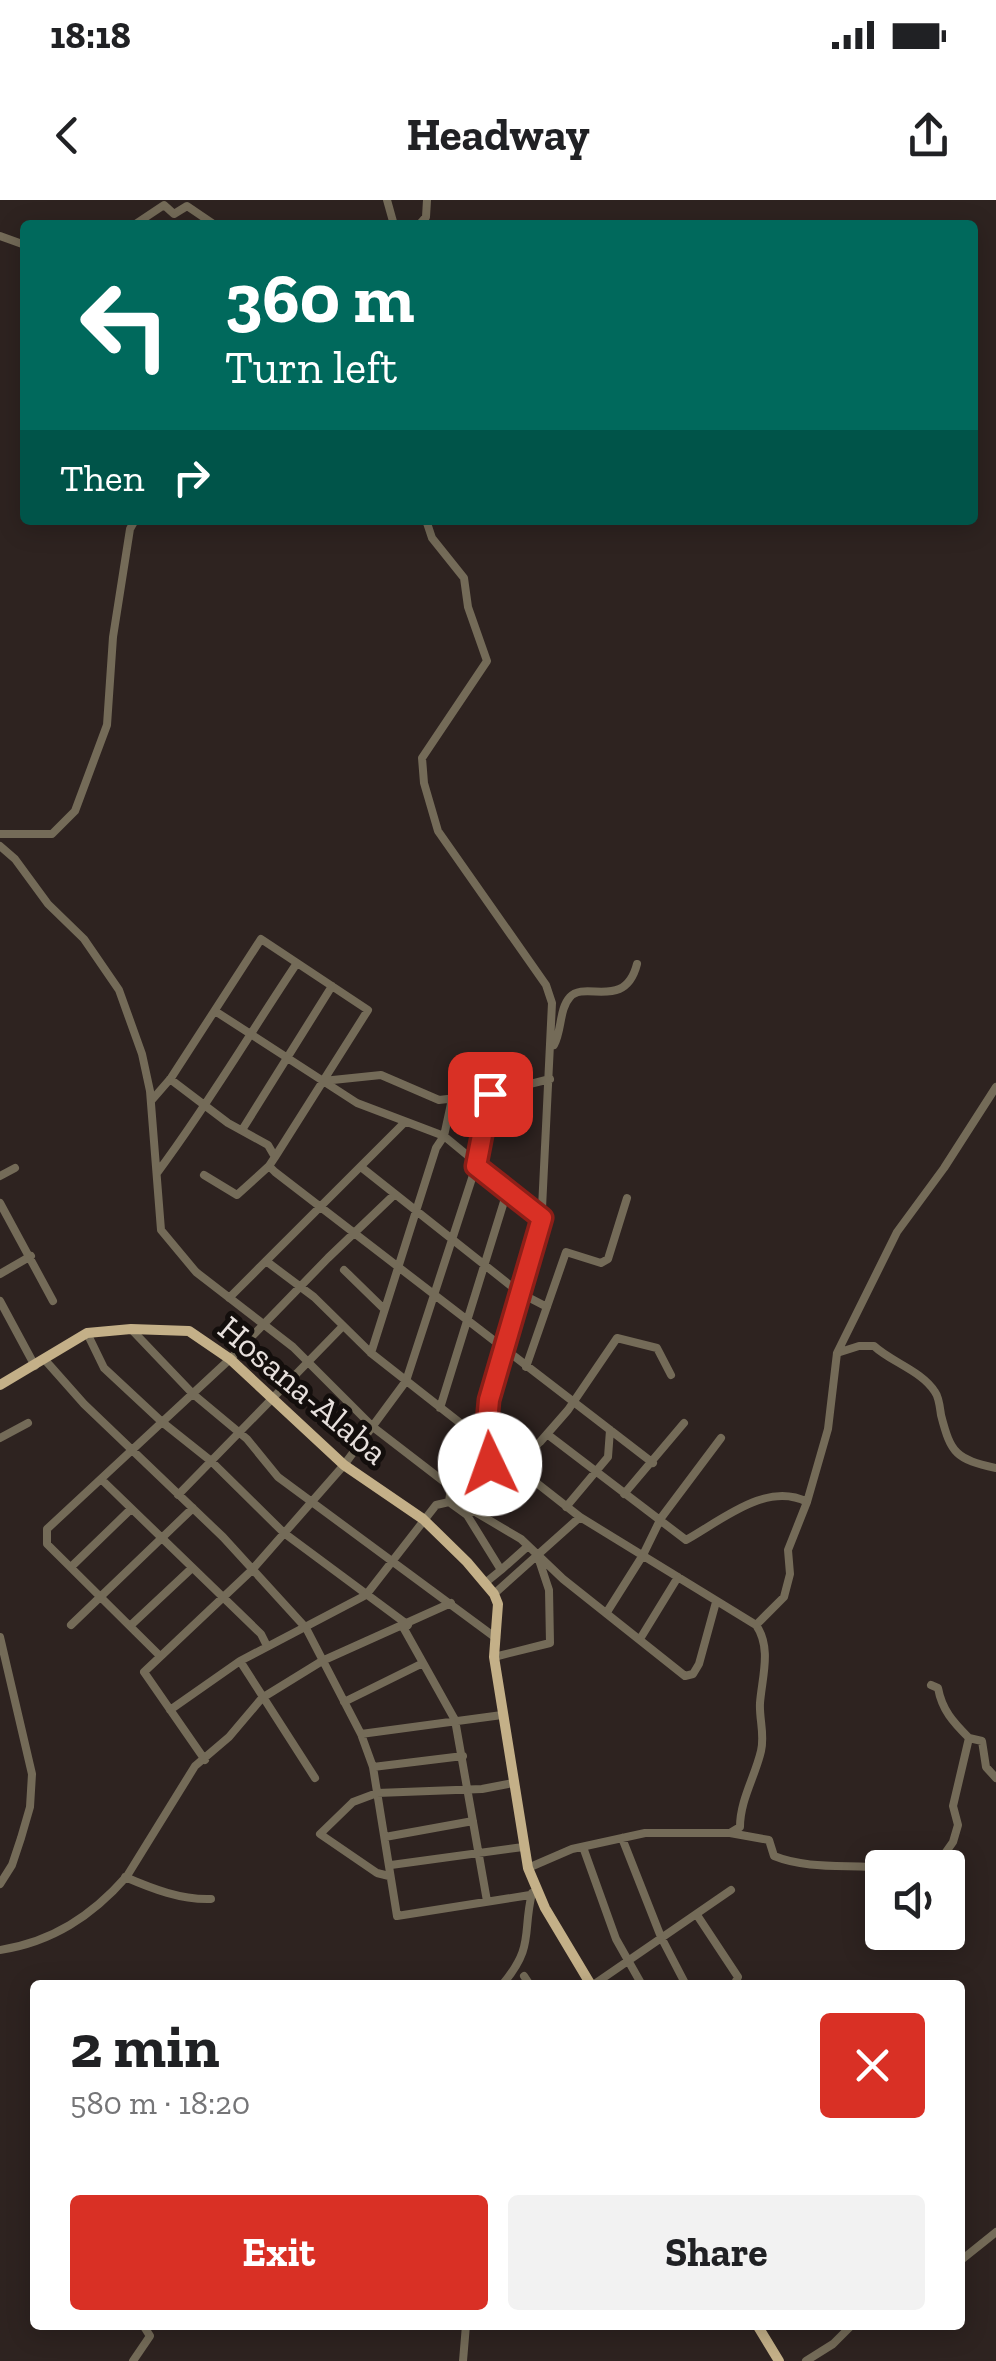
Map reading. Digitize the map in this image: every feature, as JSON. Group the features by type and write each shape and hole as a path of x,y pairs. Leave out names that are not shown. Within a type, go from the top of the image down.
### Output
{"main road":[{"name":"Hosana-Alaba","path":"0,1385 87,1334 131,1329 188,1332 230,1359 344,1465 424,1520 494,1594"},
{"path":"494,1594 498,1604 494,1656 533,1891 589,1980"},
{"path":"760,2330 774,2359"}],"street":[{"path":"142,220 164,205 174,214 187,206 208,220"},
{"path":"0,834 52,834 75,811 107,725 113,636 133,525"},
{"path":"428,525 432,538 464,578 468,607 487,661 422,758 424,783 438,831 546,986 552,1003 542,1218 489,1400 487,1488"},
{"path":"0,846 84,939 119,990 142,1054 151,1102 161,1230 196,1272 308,1362 373,1427 451,1487 449,1502"},
{"path":"151,1102 262,939 368,1010 272,1161 238,1195 204,1175"},
{"path":"157,1173 206,1107 249,1033 297,963"},
{"path":"552,1048 570,998 578,992 622,988 631,982 637,964"},
{"path":"242,1130 332,986"},
{"path":"215,1011 357,1104 444,1136 542,1218"},
{"path":"323,1081 381,1075 439,1100 490,1094 550,1078"},
{"path":"170,1079 206,1107 268,1145 272,1161 321,1206 653,1462"},
{"path":"756,1625 784,1597 790,1574 788,1550 828,1429 838,1353 897,1232 996,1087"},
{"path":"205,1760 144,1672 251,1571 344,1465 406,1382 476,1166 490,1094"},
{"path":"372,1354 397,1266 436,1148 444,1136 452,1099"},
{"path":"229,1298 405,1122"},
{"path":"360,1167 520,1292 547,1307"},
{"path":"0,1176 14,1168"},
{"path":"440,1408 507,1192"},
{"path":"160,1656 47,1544 48,1530 230,1359 395,1194"},
{"path":"526,1366 566,1252 602,1263 608,1259 627,1198"},
{"path":"0,1202 54,1301"},
{"path":"0,1274 31,1256"},
{"path":"266,1261 300,1286 406,1382 566,1507 756,1625 763,1634 765,1650 760,1706 762,1748 753,1782 740,1807 740,1828 730,1833"},
{"path":"344,1270 384,1309"},
{"path":"0,1301 40,1363 223,1537 306,1628 361,1734 373,1767 398,1916 533,1891 524,1954 506,1980"},
{"path":"0,1326 10,1320"},
{"path":"178,1494 343,1326"},
{"path":"131,1329 192,1394 240,1432 278,1477 496,1638"},
{"path":"87,1334 104,1368 162,1422 284,1533 406,1626 455,1720 486,1901"},
{"path":"470,1512 487,1488 547,1434 617,1338 657,1348 671,1375"},
{"path":"838,1353 874,1346 890,1361 907,1366 936,1392 949,1445 962,1460 996,1468"},
{"path":"0,1438 28,1422"},
{"path":"624,1494 684,1423"},
{"path":"566,1507 608,1457 610,1430"},
{"path":"547,1434 686,1540 762,1498 785,1494 807,1502"},
{"path":"607,1612 660,1521 721,1438"},
{"path":"101,1479 261,1634 266,1646"},
{"path":"170,1710 266,1646 366,1595 436,1506 449,1502 528,1546 563,1580 685,1676 693,1674 699,1664 716,1602"},
{"path":"70,1567 131,1508"},
{"path":"71,1625 192,1508"},
{"path":"470,1512 501,1570"},
{"path":"494,1594 580,1517"},
{"path":"486,1583 528,1546"},
{"path":"494,1656 550,1644 548,1590 538,1555"},
{"path":"130,1626 192,1568"},
{"path":"640,1640 678,1577"},
{"path":"0,1950 38,1943 63,1930 113,1892 126,1878 195,1766 262,1698 322,1661 451,1604"},
{"path":"0,1637 32,1774 26,1822 12,1864 0,1884"},
{"path":"240,1662 315,1778"},
{"path":"344,1702 423,1663"},
{"path":"931,1685 938,1688 940,1703 949,1718 969,1738 982,1741 986,1767 996,1778"},
{"path":"361,1734 502,1715"},
{"path":"947,1850 958,1825 953,1806 969,1738"},
{"path":"373,1767 463,1756"},
{"path":"513,1782 466,1789 378,1793 353,1802 320,1834 378,1873 523,1848"},
{"path":"385,1837 473,1822"},
{"path":"528,1868 583,1847 656,1832 730,1833 769,1840 774,1856 803,1866 865,1865"},
{"path":"622,1838 661,1937 683,1980"},
{"path":"583,1847 627,1961 639,1980"},
{"path":"126,1878 197,1900 211,1899"},
{"path":"599,1980 731,1890"},
{"path":"697,1914 736,1980"},
{"path":"524,1976 527,1980"},
{"path":"965,2257 996,2232"},
{"path":"133,2361 150,2336 146,2330"},
{"path":"463,2361 466,2330"},
{"path":"806,2361 834,2344 847,2330"}],"route":[{"path":"490,1094 476,1166 542,1218 542,1229 489,1400 486,1433 490,1464"}]}
